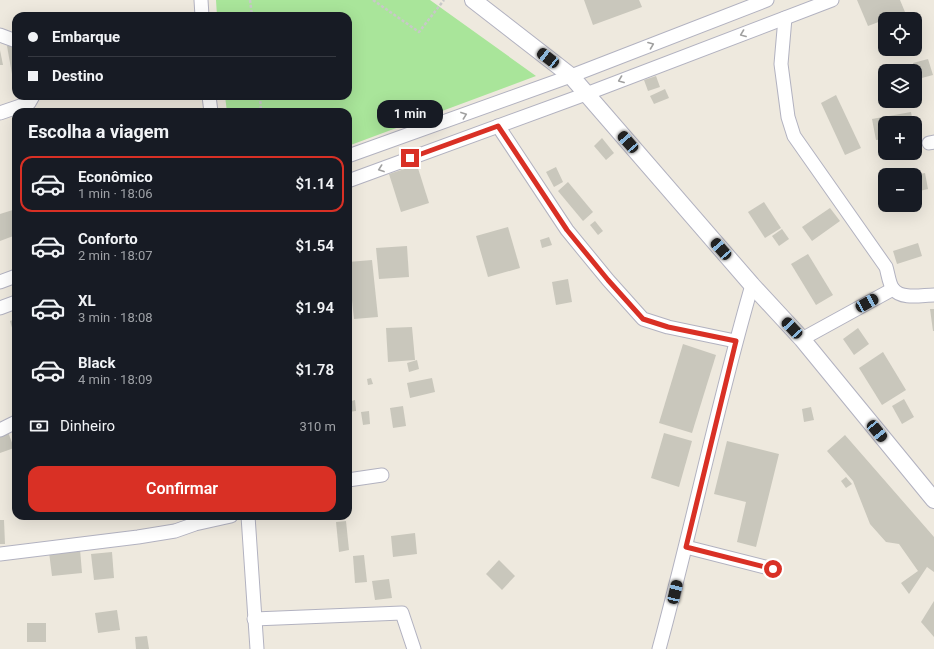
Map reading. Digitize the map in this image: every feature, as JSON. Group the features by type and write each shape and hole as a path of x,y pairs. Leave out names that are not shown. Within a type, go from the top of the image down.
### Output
{"street":[{"path":"201,0 202,12"},
{"path":"473,0 571,76 752,285 802,339 934,500"},
{"path":"352,180 586,94 832,0"},
{"path":"352,155 571,76 762,2 766,25"},
{"path":"785,18 781,64 788,117 794,136 886,267 893,289 899,294 908,296 934,294"},
{"path":"0,35 12,40"},
{"path":"14,108 29,103 31,100"},
{"path":"0,113 12,109"},
{"path":"498,126 567,230 608,280 643,319 668,327 736,341"},
{"path":"0,282 12,278"},
{"path":"659,649 686,547 736,341 752,285"},
{"path":"802,339 893,289"},
{"path":"0,308 12,304"},
{"path":"0,430 12,424"},
{"path":"352,479 382,475"},
{"path":"0,554 167,532 213,520"},
{"path":"248,520 257,649"},
{"path":"686,547 773,569"},
{"path":"254,619 402,613 414,649"}],"path":[{"path":"250,0 252,12"},
{"path":"373,0 419,32 444,0"}],"green space":[{"path":"216,0 430,0 536,76 352,145 352,108 226,108 226,100 352,100 352,12 217,12"}],"building":[{"path":"584,0 639,0 642,7 593,25"},
{"path":"857,0 900,0 905,12 878,12 878,22 868,26"},
{"path":"12,45 12,74 7,46"},
{"path":"0,50 3,65 0,65"},
{"path":"928,59 933,75 922,78 922,64 913,63"},
{"path":"656,76 660,87 648,91 644,80"},
{"path":"665,89 669,98 654,104 650,96"},
{"path":"836,95 861,148 845,155 821,103"},
{"path":"911,112 912,116 889,116"},
{"path":"878,118 878,140 876,140 872,119"},
{"path":"602,138 614,153 606,160 594,146"},
{"path":"417,165 429,203 401,212 389,174"},
{"path":"556,167 563,182 554,187 546,172"},
{"path":"925,173 928,189 922,190 922,174"},
{"path":"568,182 593,212 583,221 558,191"},
{"path":"764,202 781,228 765,238 748,212"},
{"path":"830,208 840,221 812,241 802,227"},
{"path":"12,210 12,236 0,241 0,214"},
{"path":"595,221 603,231 598,235 590,225"},
{"path":"508,227 520,268 488,277 476,236"},
{"path":"782,229 789,239 779,246 772,236"},
{"path":"549,237 552,245 542,248 540,240"},
{"path":"918,243 922,256 897,264 893,251"},
{"path":"407,246 409,277 379,279 376,248"},
{"path":"808,254 833,295 816,305 791,264"},
{"path":"372,260 378,317 354,319 352,300 352,262"},
{"path":"568,279 572,302 556,305 552,282"},
{"path":"930,309 934,309 934,331 933,331"},
{"path":"412,327 415,360 388,362 386,328"},
{"path":"858,328 869,344 854,355 843,339"},
{"path":"683,344 716,355 692,433 659,423"},
{"path":"883,352 906,390 882,405 859,368"},
{"path":"417,360 419,369 409,372 407,363"},
{"path":"371,378 373,384 368,385 367,379"},
{"path":"432,378 435,392 410,398 407,383"},
{"path":"904,399 914,417 902,424 892,406"},
{"path":"355,400 356,411 352,412 352,401"},
{"path":"403,406 406,426 393,428 390,408"},
{"path":"811,407 814,420 804,422 802,409"},
{"path":"369,411 370,424 363,425 361,412"},
{"path":"8,432 12,443 12,449 0,453 0,435"},
{"path":"664,433 692,441 679,487 651,478"},
{"path":"845,435 934,537 934,572 927,567 909,594 901,583 918,571 899,544 886,542 870,524 853,481 827,451"},
{"path":"727,441 779,454 756,547 737,542 746,502 714,494"},
{"path":"846,477 852,484 846,488 841,481"},
{"path":"0,520 4,520 5,544 0,544"},
{"path":"346,521 349,550 339,552 336,522"},
{"path":"415,533 417,554 393,557 391,536"},
{"path":"80,549 82,573 52,576 49,552"},
{"path":"112,552 114,578 94,580 91,554"},
{"path":"364,555 367,582 355,583 353,556"},
{"path":"499,560 515,576 502,590 486,574"},
{"path":"389,579 392,598 375,600 372,581"},
{"path":"934,601 934,637 921,622"},
{"path":"117,610 120,630 98,633 95,613"},
{"path":"27,623 46,623 46,642 27,642"},
{"path":"147,636 149,649 136,649 135,637"}],"route":[{"path":"410,158 498,126 567,230 608,280 643,319 668,327 736,341 686,547 773,569"}]}
